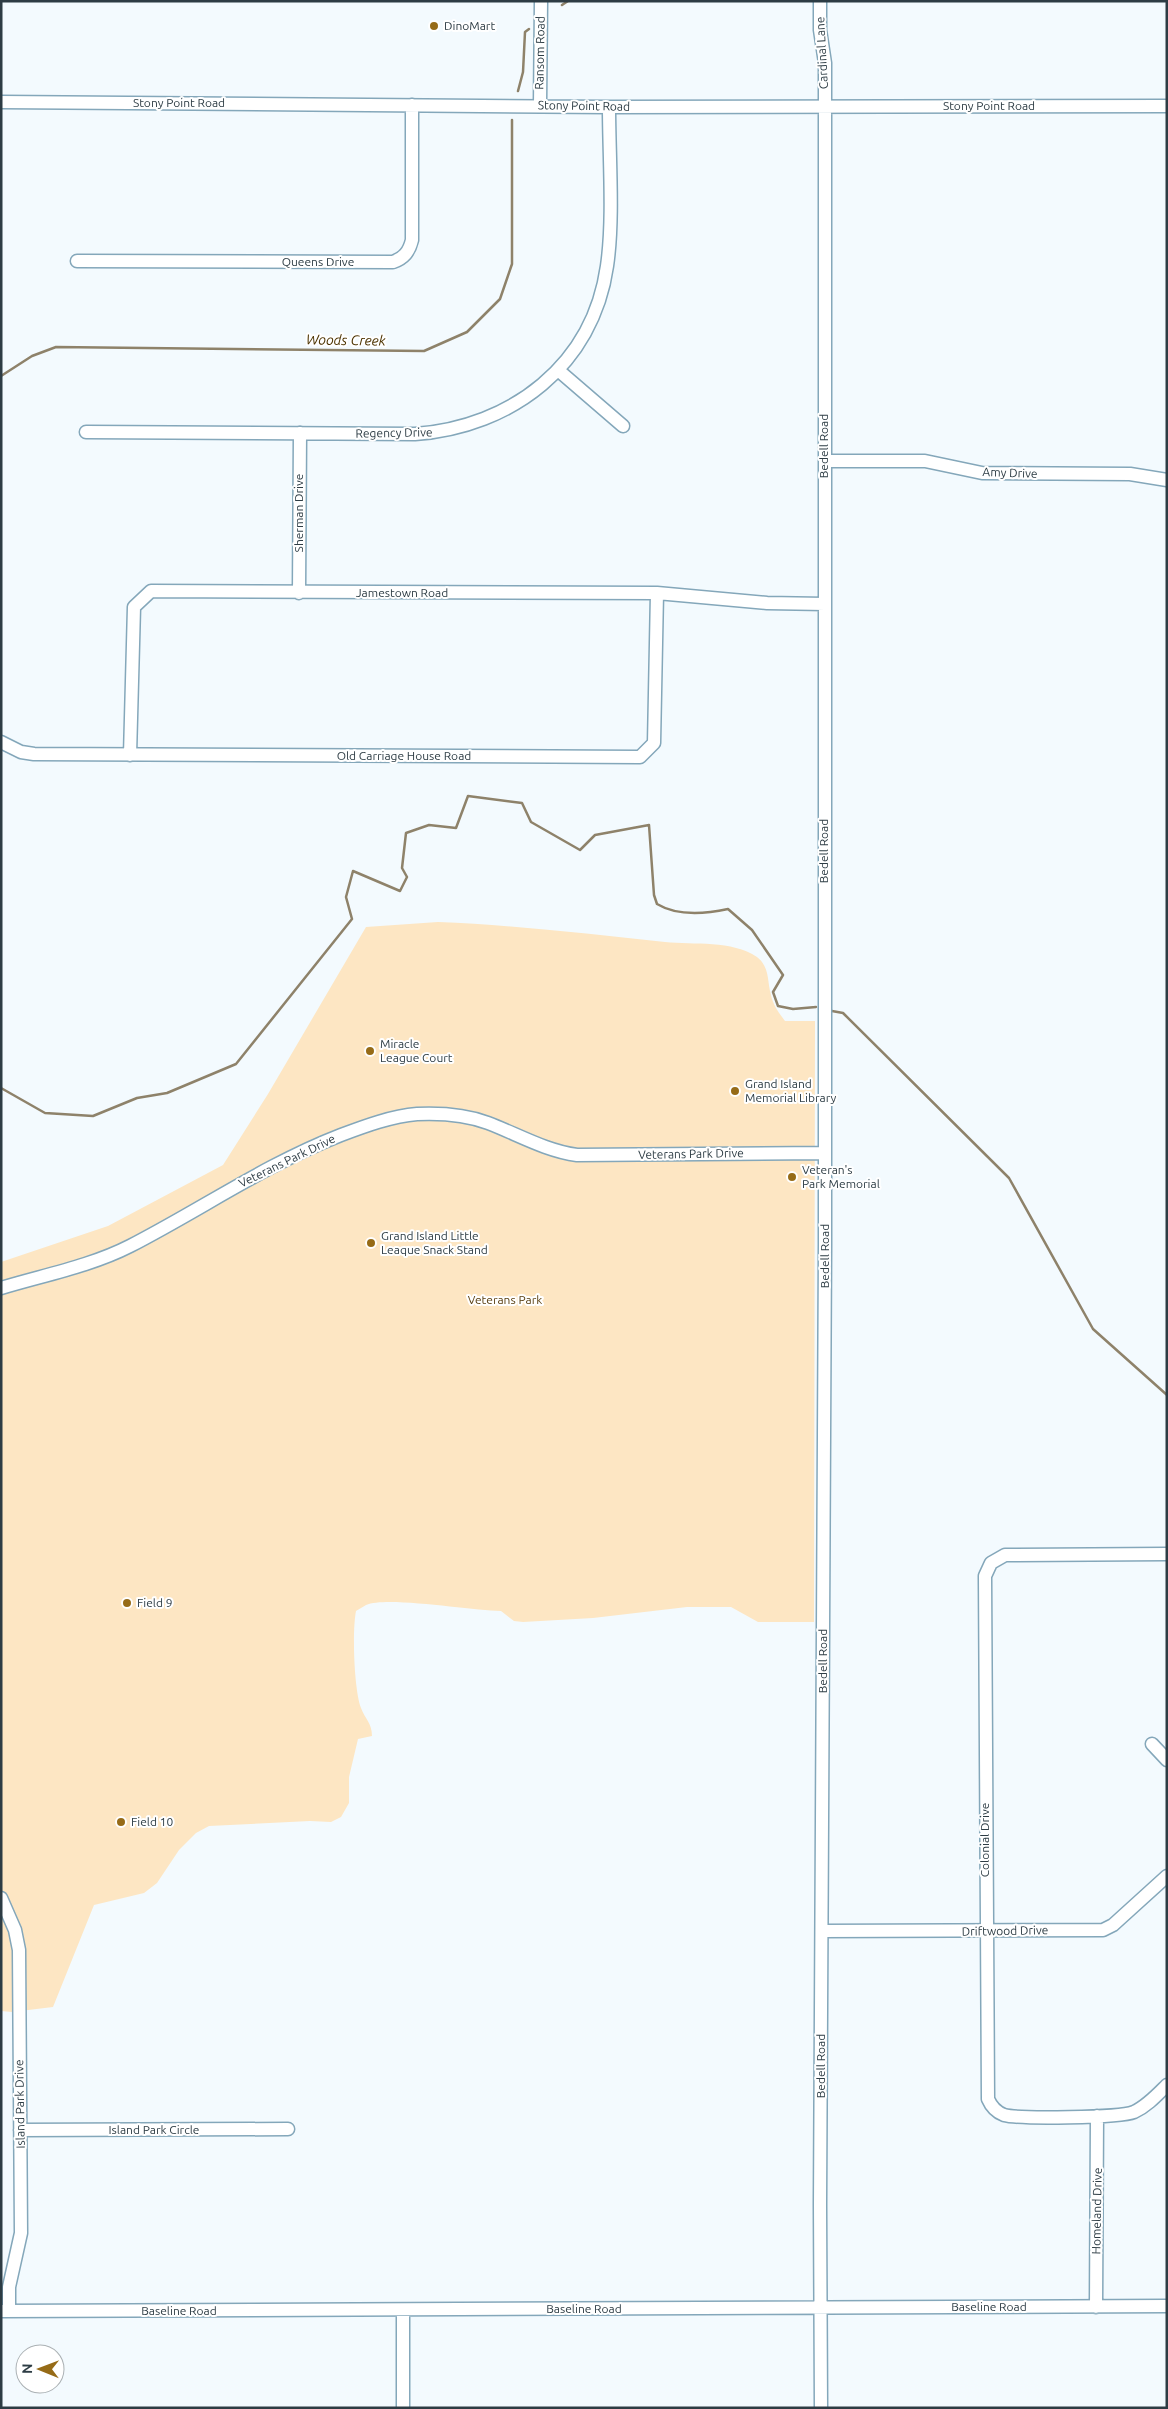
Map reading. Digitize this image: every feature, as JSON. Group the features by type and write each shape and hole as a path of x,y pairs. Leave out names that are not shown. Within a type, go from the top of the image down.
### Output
{"street":[{"name":"Ransom Road","path":"540,1 540,105"},
{"name":"Cardinal Lane","path":"820,1 820,30 825,63 825,105"},
{"name":"Stony Point Road","path":"1,102 609,107 825,105 1167,106"},
{"name":"Queens Drive","path":"77,262 393,262 400,259 406,254 412,240 412,105"},
{"name":"Bedell Road","path":"821,2408 825,1153 825,105"},
{"name":"Regency Drive","path":"86,432 415,434 455,429 475,424 511,407 544,384 558,370 580,340 603,287 609,246 609,107"},
{"path":"558,370 623,426"},
{"name":"Sherman Drive","path":"299,593 300,434"},
{"name":"Amy Drive","path":"824,461 925,460 982,473 1130,474 1167,480"},
{"name":"Jamestown Road","path":"130,755 134,607 151,591 657,594 767,603 825,604"},
{"name":"Old Carriage House Road","path":"1,742 21,752 34,754 640,757 654,743 657,594"},
{"name":"Veterans Park Drive","path":"1,1288 76,1266 129,1246 265,1169 310,1147 364,1126 408,1116 454,1116 486,1122 563,1153 577,1155 825,1153"},
{"name":"Colonial Drive","path":"1167,1554 1013,1554 998,1558 987,1569 985,1576 986,2092 992,2106 1004,2114 1013,2116 1121,2116 1134,2112 1144,2106 1167,2086"},
{"path":"1152,1744 1167,1760"},
{"name":"Driftwood Drive","path":"822,1931 985,1932 1103,1930 1114,1925 1167,1876"},
{"name":"Island Park Drive","path":"1,1898 14,1930 19,1950 21,2233 5,2311"},
{"name":"Homeland Drive","path":"1096,2306 1097,2116"},
{"name":"Island Park Circle","path":"20,2130 288,2129"},
{"name":"Baseline Road","path":"5,2311 1167,2306"},
{"path":"403,2310 403,2408"}],"green space":[{"name":"Veterans Park","path":"438,922 665,942 713,944 736,948 757,957 764,965 773,1002 785,1021 815,1021 814,1622 758,1622 731,1607 687,1607 593,1618 523,1622 514,1621 501,1611 393,1602 366,1605 356,1611 354,1660 361,1708 371,1728 372,1736 358,1739 349,1777 349,1803 341,1817 331,1822 310,1821 209,1826 196,1833 179,1850 157,1883 144,1893 94,1905 53,2007 12,2012 1,2011 1,1262 108,1226 223,1165 268,1094 366,927"}],"waterway":[{"name":"Woods Creek","path":"562,5 568,1"},
{"name":"Woods Creek","path":"518,91 523,72 525,32 529,29"},
{"name":"Woods Creek","path":"1,376 32,356 56,347 424,351 467,332 500,299 512,264 512,120"},
{"path":"1,1088 45,1113 93,1116 137,1098 167,1093 236,1064 352,919 346,897 353,871 400,891 407,877 402,868 406,833 429,825 456,828 468,796 522,803 531,822 580,850 595,835 649,825 654,895 657,904 673,911 691,913 728,909 752,930 783,975 773,992 778,1006 793,1009 816,1007"},
{"path":"832,1011 843,1013 1009,1178 1093,1329 1167,1395"}],"place":[{"name":"DinoMart","path":"434,26"},
{"name":"Miracle League Court","path":"370,1051"},
{"name":"Grand Island Memorial Library","path":"735,1091"},
{"name":"Veteran's Park Memorial","path":"792,1177"},
{"name":"Grand Island Little Leaque Snack Stand","path":"371,1243"},
{"name":"Field 9","path":"127,1603"},
{"name":"Field 10","path":"121,1822"}]}
